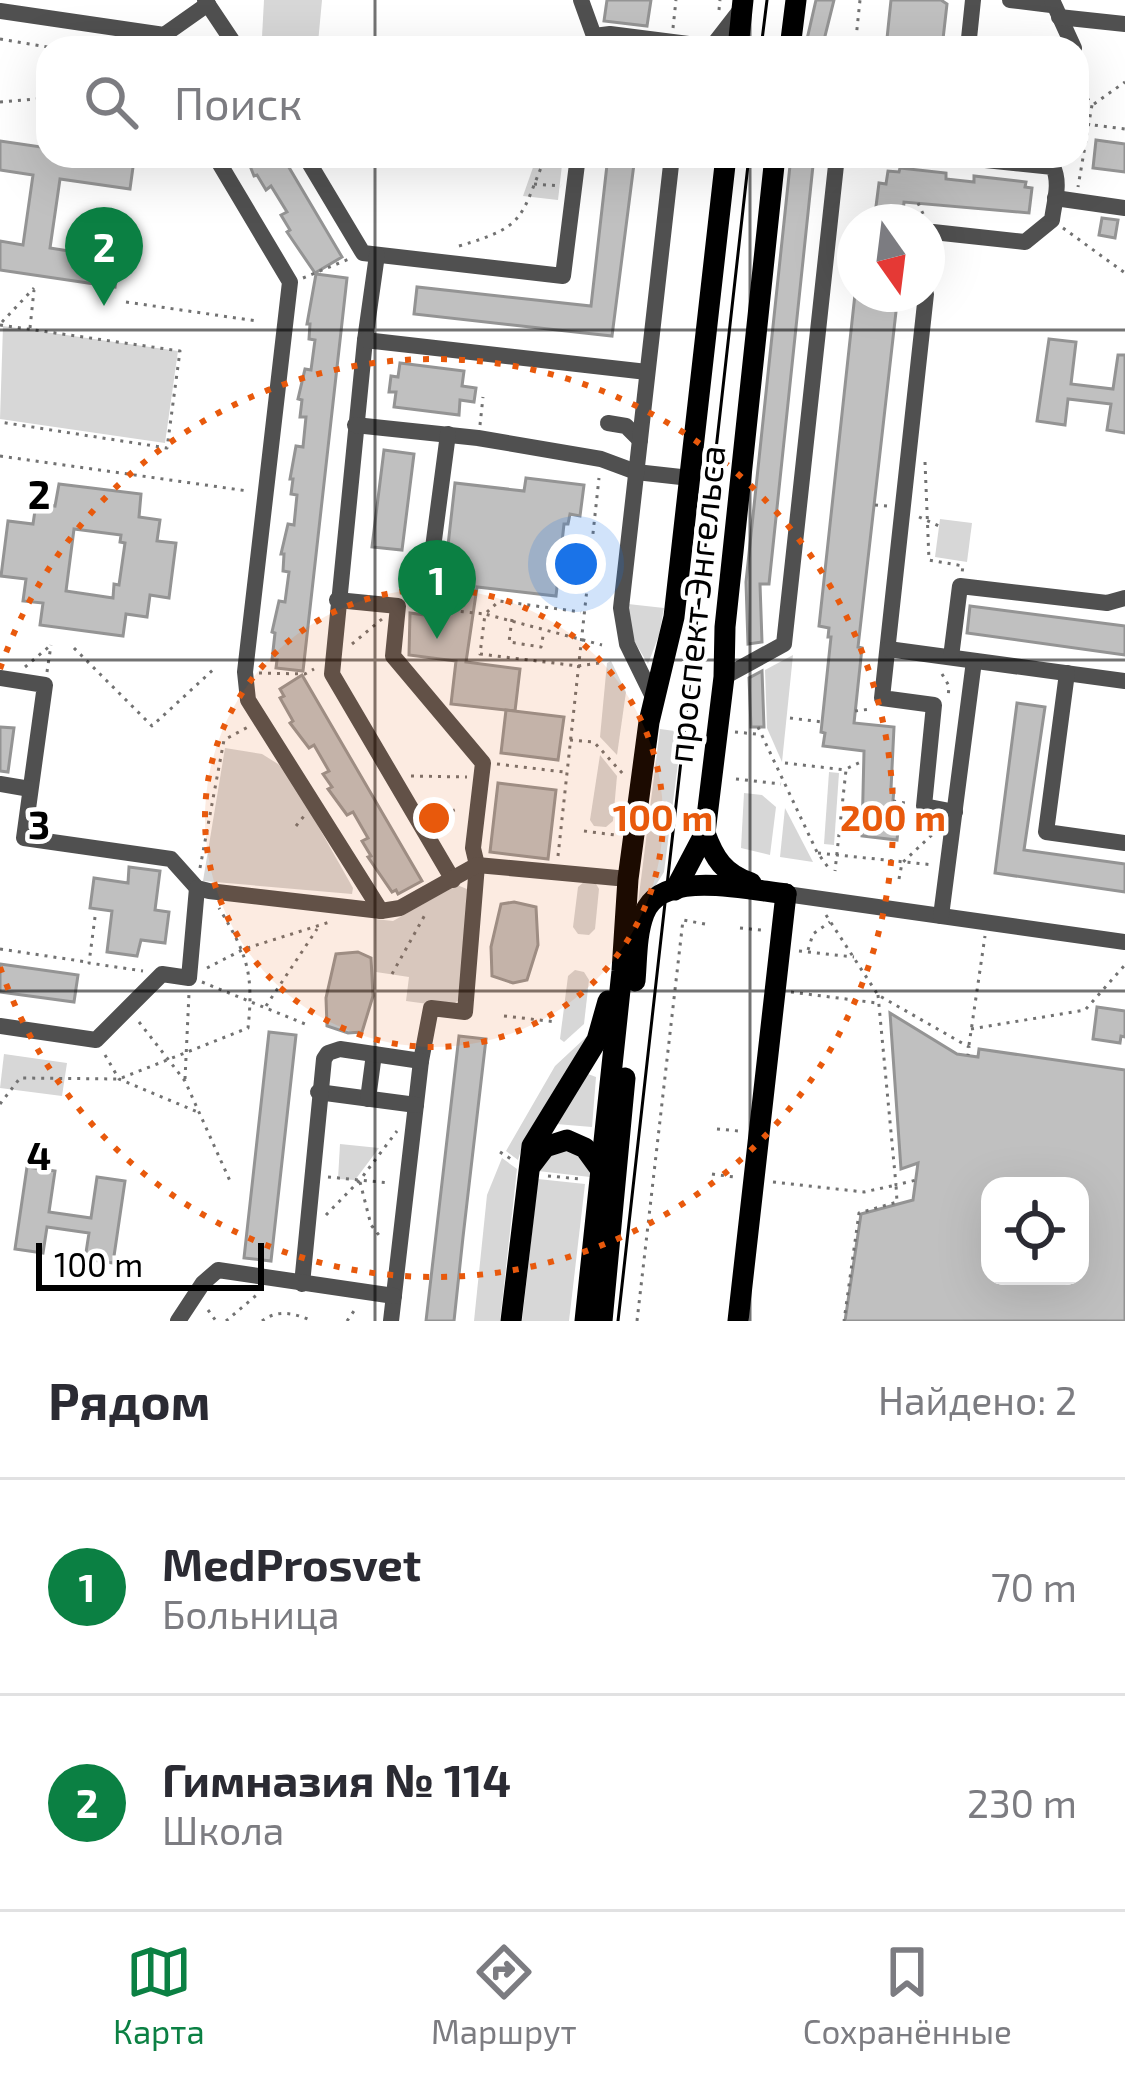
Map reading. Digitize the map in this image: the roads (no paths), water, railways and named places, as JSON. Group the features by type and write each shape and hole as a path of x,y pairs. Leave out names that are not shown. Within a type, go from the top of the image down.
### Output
{"main road":[{"path":"792,36 796,0"},
{"path":"739,36 743,4"},
{"name":"проспект Энгельса","path":"585,1321 595,1175 628,879 654,699 674,617 725,168"},
{"name":"проспект Энгельса","path":"602,1321 640,931 650,903 676,890 705,832 774,168"},
{"path":"705,832 714,858 725,870 786,894"},
{"path":"676,890 700,884 786,894"},
{"path":"738,1321 786,894"},
{"name":"проспект Энгельса","path":"511,1321 528,1170 537,1132 602,1027 623,932"},
{"path":"528,1170 545,1147 567,1139 585,1148 595,1175"}],"street":[{"path":"581,0 591,36"},
{"path":"969,36 973,0"},
{"path":"1010,0 1125,24"},
{"path":"170,36 207,2 229,36"},
{"path":"720,36 743,4"},
{"path":"1054,7 1068,36"},
{"path":"0,11 132,36"},
{"path":"222,168 290,282 245,672 248,700 381,911"},
{"path":"313,168 370,254 332,674 453,880"},
{"path":"370,254 563,275 576,168"},
{"path":"654,699 627,644 621,608 672,168"},
{"path":"724,677 784,644 836,168"},
{"path":"945,233 1025,242 1052,220 1058,176 1054,168"},
{"path":"1055,198 1125,208"},
{"path":"925,312 882,698 934,705 924,806 956,812"},
{"path":"364,340 647,372"},
{"path":"608,423 626,426 640,440"},
{"path":"356,425 478,438 601,459 636,472 690,478"},
{"path":"428,578 448,434"},
{"path":"951,657 960,586 1106,604 1125,598"},
{"path":"337,600 398,606 393,656 482,770 465,1012 431,1008 392,1321"},
{"path":"888,649 1125,681"},
{"path":"941,916 972,660"},
{"path":"1067,673 1046,832 1125,843"},
{"path":"0,678 45,685 24,838 171,859 203,890 361,910 400,908 477,865 628,879"},
{"path":"0,784 30,789"},
{"path":"0,1025 96,1040 162,974 189,978 203,890"},
{"path":"786,894 1125,942"},
{"path":"302,1284 320,1125 318,1092 328,1053 340,1049 421,1060"},
{"path":"368,1099 374,1054"},
{"path":"318,1092 416,1105"},
{"path":"178,1321 203,1283 218,1270 394,1296"}],"tram line":[{"path":"762,36 767,0"},
{"path":"618,1321 748,168"}],"place":[{"name":"Гимназия № 114","path":"104,306"},
{"name":"MedProsvet","path":"437,639"}]}
